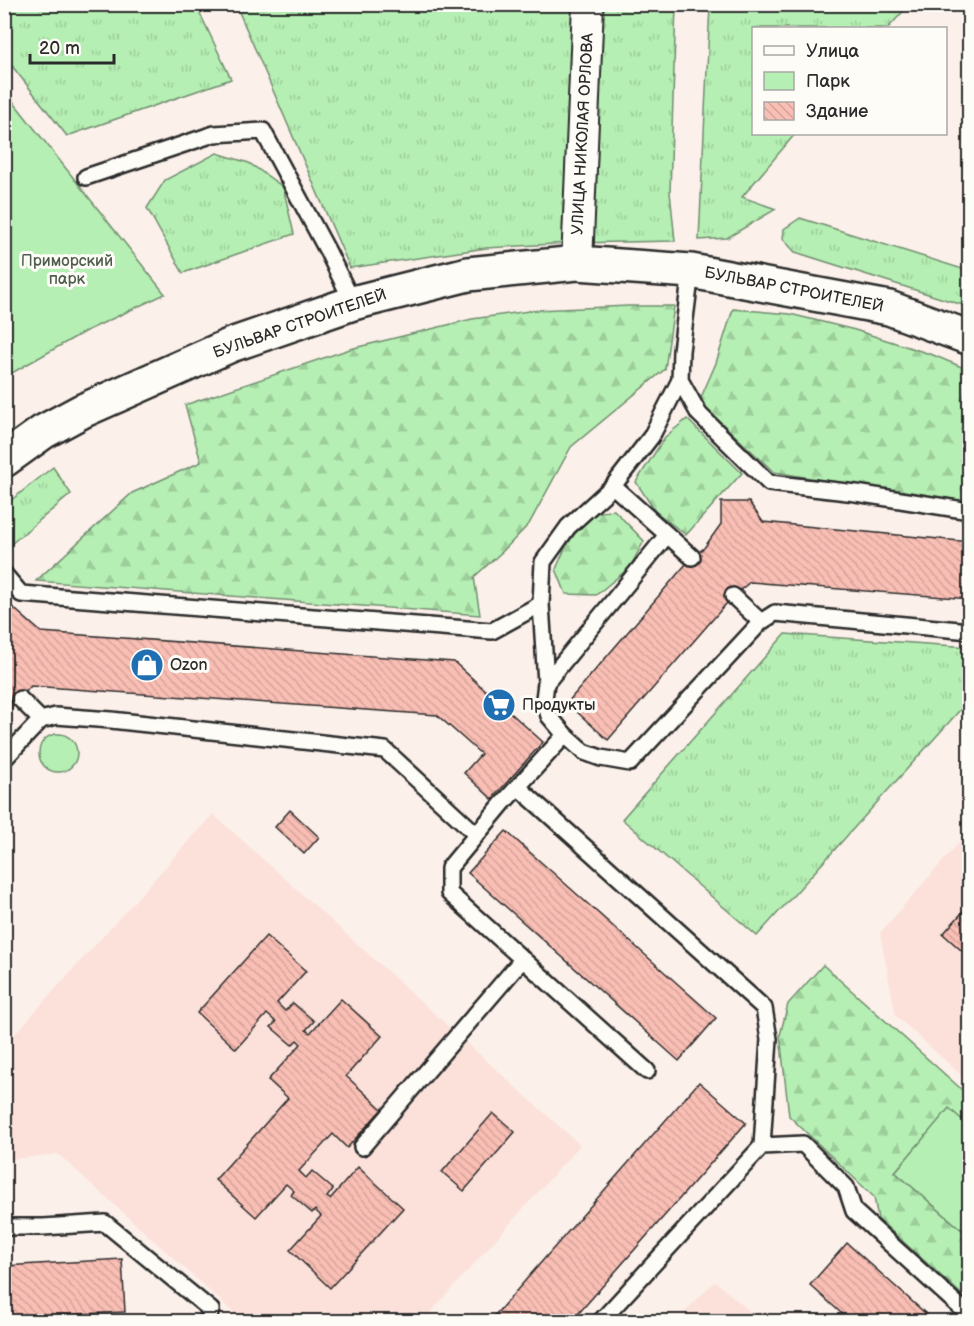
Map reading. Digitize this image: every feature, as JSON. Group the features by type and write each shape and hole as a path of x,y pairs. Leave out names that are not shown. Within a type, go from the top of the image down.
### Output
{"street":[{"name":"УЛИЦА НИКОЛАЯ ОРЛОВА","path":"577,263 588,4"},
{"name":"БУЛЬВАР СТРОИТЕЛЕЙ","path":"4,460 44,432 93,406 231,345 353,303 468,274 577,263 691,271 889,308 969,338"}],"lane":[{"path":"86,177 214,134 263,131 353,303"},
{"path":"691,271 681,351 680,380 651,437 613,486 568,527 543,562 541,604 546,683 544,699 549,716 584,752 601,758 630,763 761,622 775,613 969,631"},
{"path":"680,380 699,414 769,483 856,493 969,511"},
{"path":"613,486 692,557"},
{"path":"546,683 667,535"},
{"path":"4,574 21,594 492,632 541,604"},
{"path":"734,596 761,622"},
{"path":"20,699 41,720"},
{"path":"4,759 41,720 56,716 385,750 476,834"},
{"path":"565,735 476,834 449,868 449,893 647,1071"},
{"path":"518,788 764,1008 769,1039 762,1146 600,1322"},
{"path":"362,1147 522,960"},
{"path":"762,1146 803,1144 846,1187 854,1211 969,1316"},
{"path":"4,1227 105,1223 211,1310 207,1322"}],"shaded area":[{"path":"213,814 580,1145 422,1322 243,1321 58,1154 5,1160 5,1045"},
{"path":"969,831 969,1082 896,1016 880,933"},
{"path":"715,1281 761,1321 676,1321"}],"green space":[{"path":"5,4 196,5 231,79 67,136 5,57"},
{"path":"236,5 676,5 670,192 675,241 571,243 486,248 350,268"},
{"path":"710,5 909,5 889,27 752,27 752,135 794,135 742,197 776,209 727,238 699,240"},
{"name":"Приморский парк","path":"4,90 165,294 84,332 12,373 4,372"},
{"path":"217,153 249,163 283,187 294,234 183,273 147,208 165,180"},
{"path":"800,218 969,271 969,307 795,252 783,239 784,229"},
{"path":"674,306 665,369 571,447 529,524 474,577 480,615 36,581 132,493 201,462 185,405 350,349 472,319 536,310"},
{"path":"733,309 790,314 855,330 933,355 969,370 969,504 774,472 699,402 716,363"},
{"path":"687,419 742,473 686,535 655,511 636,482 665,437"},
{"path":"53,467 71,494 5,549 5,505"},
{"path":"614,510 644,541 630,567 596,595 566,594 556,569 566,546 589,514"},
{"path":"785,634 969,647 969,700 757,936 622,819"},
{"path":"58,734 71,740 77,753 71,766 58,772 45,766 39,753 45,740"},
{"path":"823,965 969,1096 969,1126 949,1109 895,1172 969,1236 969,1301 878,1219 874,1197 789,1116 780,1035 788,1004"},
{"path":"949,1108 969,1126 969,1236 895,1172"}],"building":[{"path":"721,502 749,502 763,522 970,542 970,599 750,582 733,596 608,740 567,703 692,557 704,548 721,524"},
{"path":"9,604 41,632 454,662 543,742 492,799 464,773 481,754 437,715 31,686 4,716 4,609"},
{"path":"290,810 319,837 304,854 275,827"},
{"path":"506,831 716,1018 679,1061 468,873"},
{"path":"970,904 970,958 943,934"},
{"path":"266,936 306,971 277,1003 285,1011 293,1003 314,1021 306,1030 310,1033 341,999 382,1036 346,1076 382,1109 347,1148 333,1134 299,1171 306,1178 312,1171 333,1189 327,1197 330,1199 358,1167 403,1208 330,1288 290,1250 321,1216 315,1210 312,1213 291,1195 294,1191 286,1184 256,1217 215,1180 288,1098 268,1080 301,1044 297,1040 292,1045 271,1027 276,1022 267,1014 236,1049 197,1013"},
{"path":"699,1082 746,1123 571,1322 489,1322"},
{"path":"493,1113 515,1132 464,1191 442,1172"},
{"path":"847,1243 935,1322 851,1322 810,1285"},
{"path":"122,1259 125,1312 4,1318 4,1266"}],"place":[{"name":"Ozon","path":"147,665"},
{"name":"Продукты","path":"499,705"}]}
